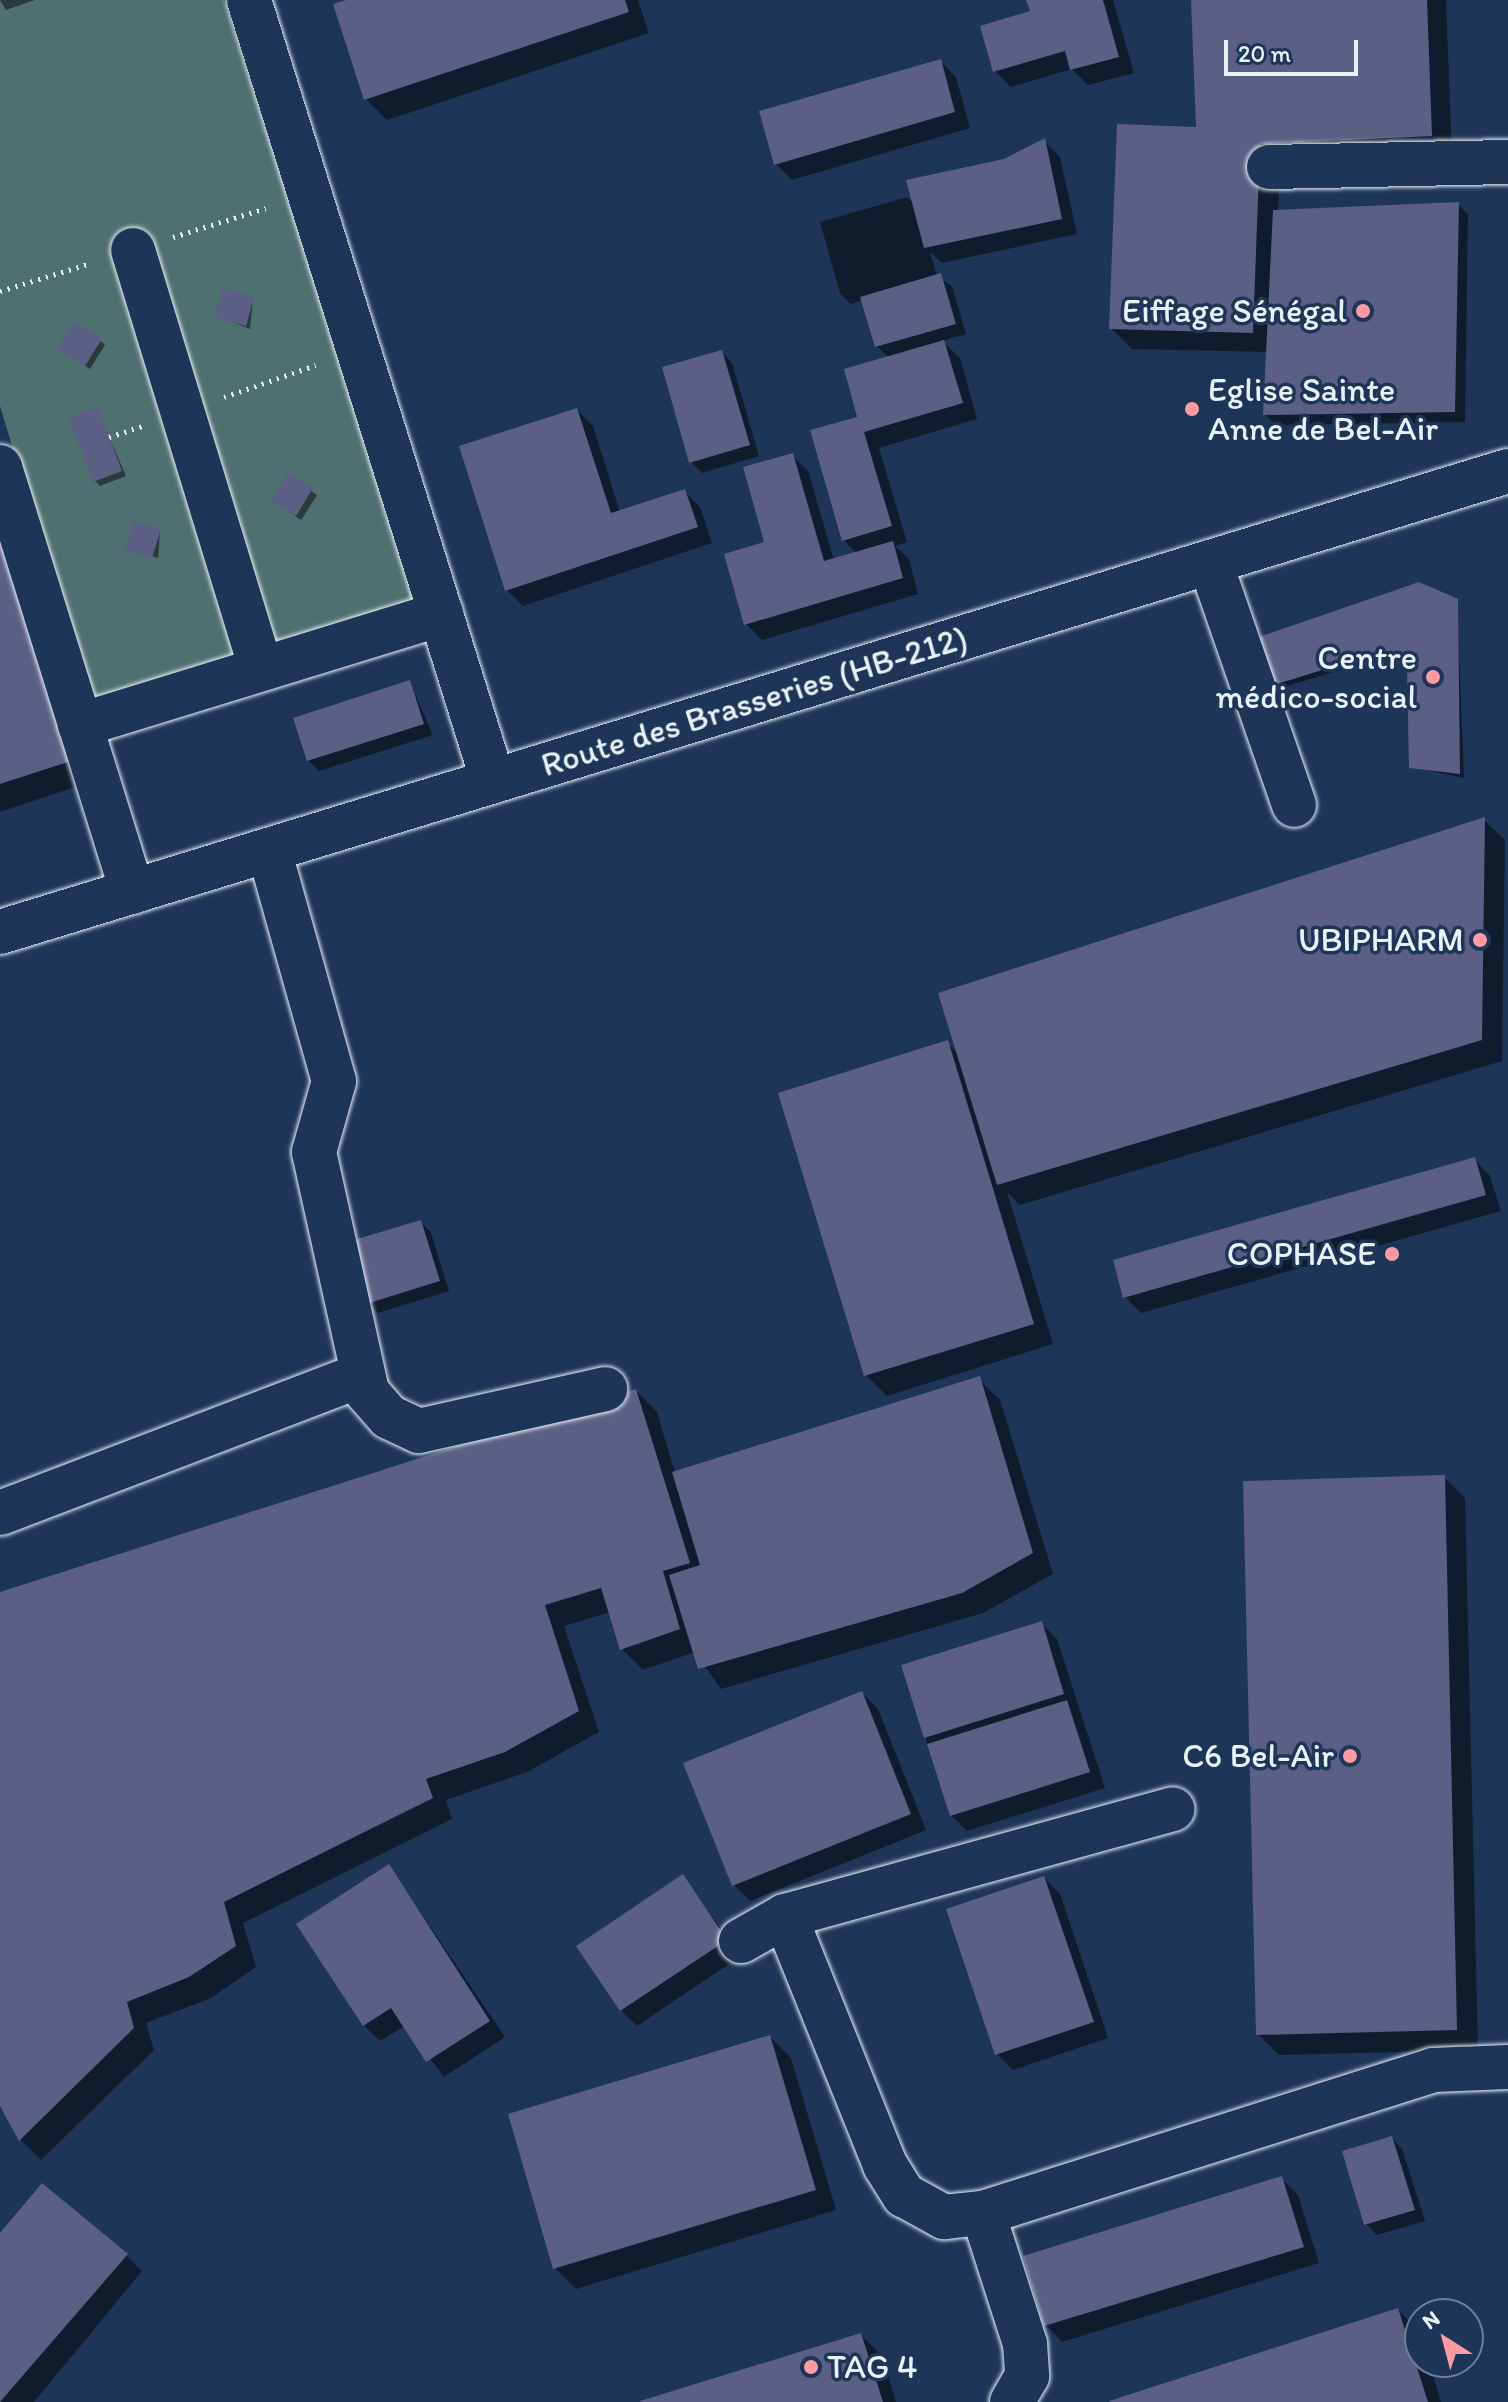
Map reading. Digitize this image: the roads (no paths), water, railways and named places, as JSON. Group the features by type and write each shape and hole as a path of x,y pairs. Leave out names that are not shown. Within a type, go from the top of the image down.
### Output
{"street":[{"path":"249,0 493,781"},
{"path":"1269,167 1508,162"},
{"path":"133,250 261,669"},
{"path":"0,467 132,892"},
{"name":"Route des Brasseries (HB-212)","path":"0,932 1508,471"},
{"path":"1210,562 1294,805"},
{"path":"80,725 441,614"},
{"path":"269,850 334,1081 314,1152 359,1376 389,1417 419,1431 605,1389"},
{"path":"0,1513 359,1376"},
{"path":"741,1941 785,1916 1173,1809"},
{"path":"785,1916 894,2180 927,2213 983,2213 1433,2070 1508,2067"},
{"path":"983,2213 1025,2344 1027,2376 1012,2402"}],"place":[{"name":"Eiffage Sénégal","path":"1363,311"},
{"name":"Eglise Sainte Anne de Bel-Air","path":"1192,409"},
{"name":"Centre médico-social","path":"1433,677"},
{"name":"UBIPHARM","path":"1480,940"},
{"name":"COPHASE","path":"1392,1254"},
{"name":"C6 Bel-Air","path":"1350,1756"},
{"name":"TAG 4","path":"811,2367"}]}
